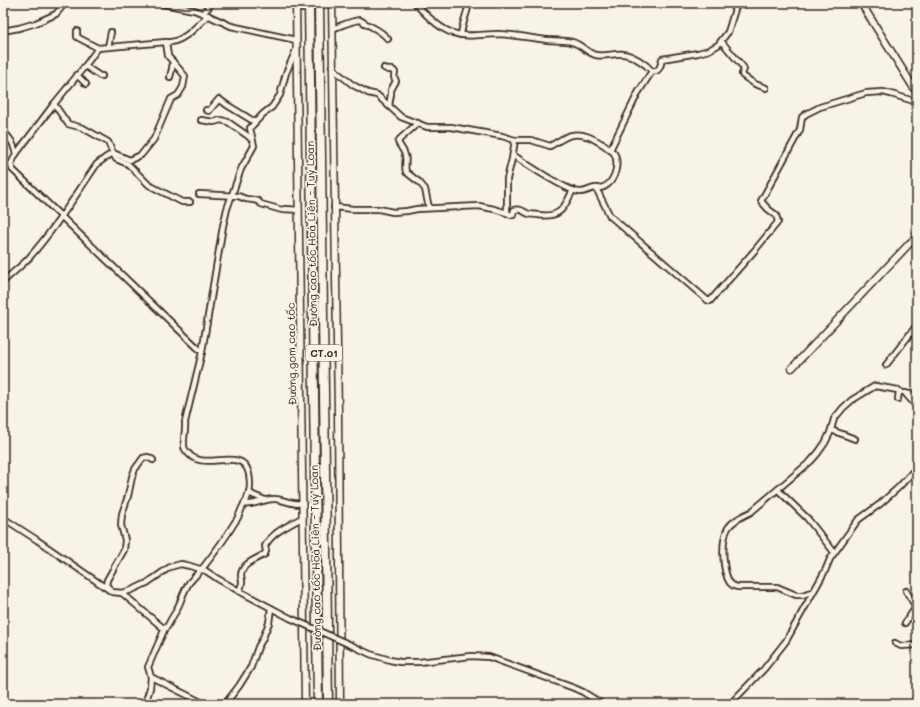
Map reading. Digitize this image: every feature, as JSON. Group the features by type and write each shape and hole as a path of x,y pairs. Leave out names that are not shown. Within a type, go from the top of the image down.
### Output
{"highway":[{"name":"Đường cao tốc Hoà Liên - Tuý Loan","path":"306,6 318,704"},
{"name":"Đường cao tốc Hoà Liên - Tuý Loan","path":"320,6 328,704"}],"main road":[{"path":"332,3 340,704"},
{"path":"861,3 917,93"},
{"name":"Đường gom cao tốc","path":"296,6 305,704"},
{"path":"792,368 917,237"}],"street":[{"path":"3,28 8,30 36,23 56,14 65,3"},
{"path":"158,3 205,14 231,26 296,40"},
{"path":"77,31 77,37 98,48 166,42 172,43 186,35 205,14 208,7 205,3"},
{"path":"320,6 323,3"},
{"path":"414,3 436,24 452,33 474,36 484,34 504,34 572,42 595,55 606,56 624,54 647,65 652,71"},
{"path":"461,35 461,28 469,3"},
{"path":"652,71 657,71 660,67 662,59 698,53 709,50 718,45 728,32 736,6 749,3"},
{"path":"296,6 306,6"},
{"path":"332,30 348,23 360,20 380,30 388,39"},
{"path":"108,47 111,32"},
{"path":"113,153 130,160 141,156 154,139 172,99 178,95 183,87 184,76 168,56 166,42"},
{"path":"721,42 743,66 743,76 755,84 766,88"},
{"path":"98,48 16,154 11,164 12,169 202,352"},
{"path":"145,704 150,688 151,677 148,667 165,628 177,610 188,584 236,522 249,492 250,486 248,470 241,461 202,461 192,457 186,451 184,447 185,422 202,352 223,226 242,169 254,146 250,128 272,107 280,95 286,73 296,48"},
{"path":"170,77 173,62"},
{"path":"85,66 102,76"},
{"path":"332,66 353,85 377,96 403,118 427,127 452,127 502,136 515,140 531,140 550,146 571,135 582,134 592,138 614,154 616,160 616,170 607,186 603,188 591,188 580,192 558,183 513,155"},
{"path":"384,68 386,70 395,71 394,76 396,81 391,90 389,106"},
{"path":"610,150 638,93 652,71"},
{"path":"77,75 86,84"},
{"path":"596,188 610,216 710,301 756,250 778,222 776,215 761,201 800,130 802,117 820,107 866,93 883,92 917,102"},
{"path":"215,113 208,110 219,99 255,122"},
{"path":"54,104 68,124 84,128 108,142 116,159 128,164 149,185 182,202 190,202"},
{"path":"201,120 214,122 222,120 228,122 253,141"},
{"path":"418,123 398,142 405,155 406,172 419,182 425,189 429,208"},
{"path":"3,132 10,137 13,142 16,154"},
{"path":"507,213 507,179 515,140"},
{"path":"3,282 27,260 61,216 97,164 113,153"},
{"path":"334,207 379,209 393,212 429,208 479,206 512,215 514,210 518,209 528,214 543,216 554,215 561,212 573,190"},
{"path":"199,194 238,196 258,201 261,204 282,210 299,210"},
{"path":"886,365 917,325"},
{"path":"813,592 796,595 777,587 738,587 730,583 724,559 724,538 728,528 744,515 751,512 811,461 825,443 834,419 852,400 875,386 898,390 917,396"},
{"path":"898,399 899,391"},
{"path":"905,393 917,407"},
{"path":"831,430 855,439"},
{"path":"112,592 106,585 107,580 124,550 125,540 121,525 122,514 132,477 143,458 154,460"},
{"path":"730,704 764,669 786,641 834,552 858,520 880,504 917,467"},
{"path":"778,490 807,518 834,552"},
{"path":"249,492 265,500"},
{"path":"244,504 248,505 275,499 294,502 297,504 303,502"},
{"path":"239,591 242,581 240,577 241,574 249,562 265,554 265,546 267,542 276,533 303,517"},
{"path":"3,518 112,592 122,593 132,590 147,583 174,565 181,564 201,569 290,618 370,654 400,662 419,662 471,656 488,657 574,688 602,704"},
{"path":"905,623 917,608 906,590"},
{"path":"122,593 165,628"},
{"path":"225,704 251,667 258,647 270,623 271,608"},
{"path":"895,644 901,646 917,646"},
{"path":"151,677 205,704"}]}
